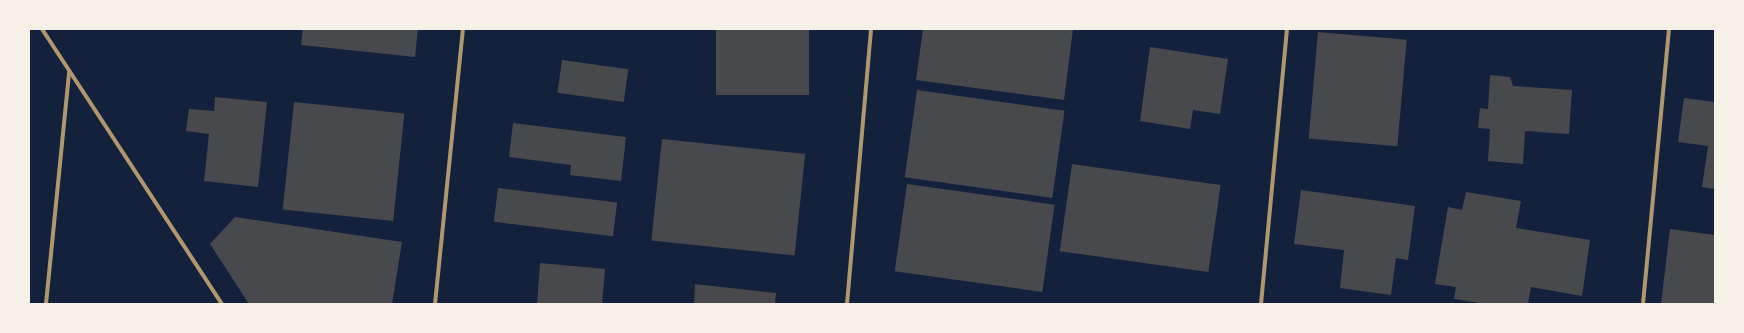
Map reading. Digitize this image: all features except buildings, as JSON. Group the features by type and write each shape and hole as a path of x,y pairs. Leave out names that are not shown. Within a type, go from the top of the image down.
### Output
{"street":[{"path":"42,29 222,304"},
{"path":"435,304 463,29"},
{"path":"847,304 871,29"},
{"path":"1261,304 1287,29"},
{"path":"1642,304 1669,29"},
{"path":"46,304 69,72"}]}
